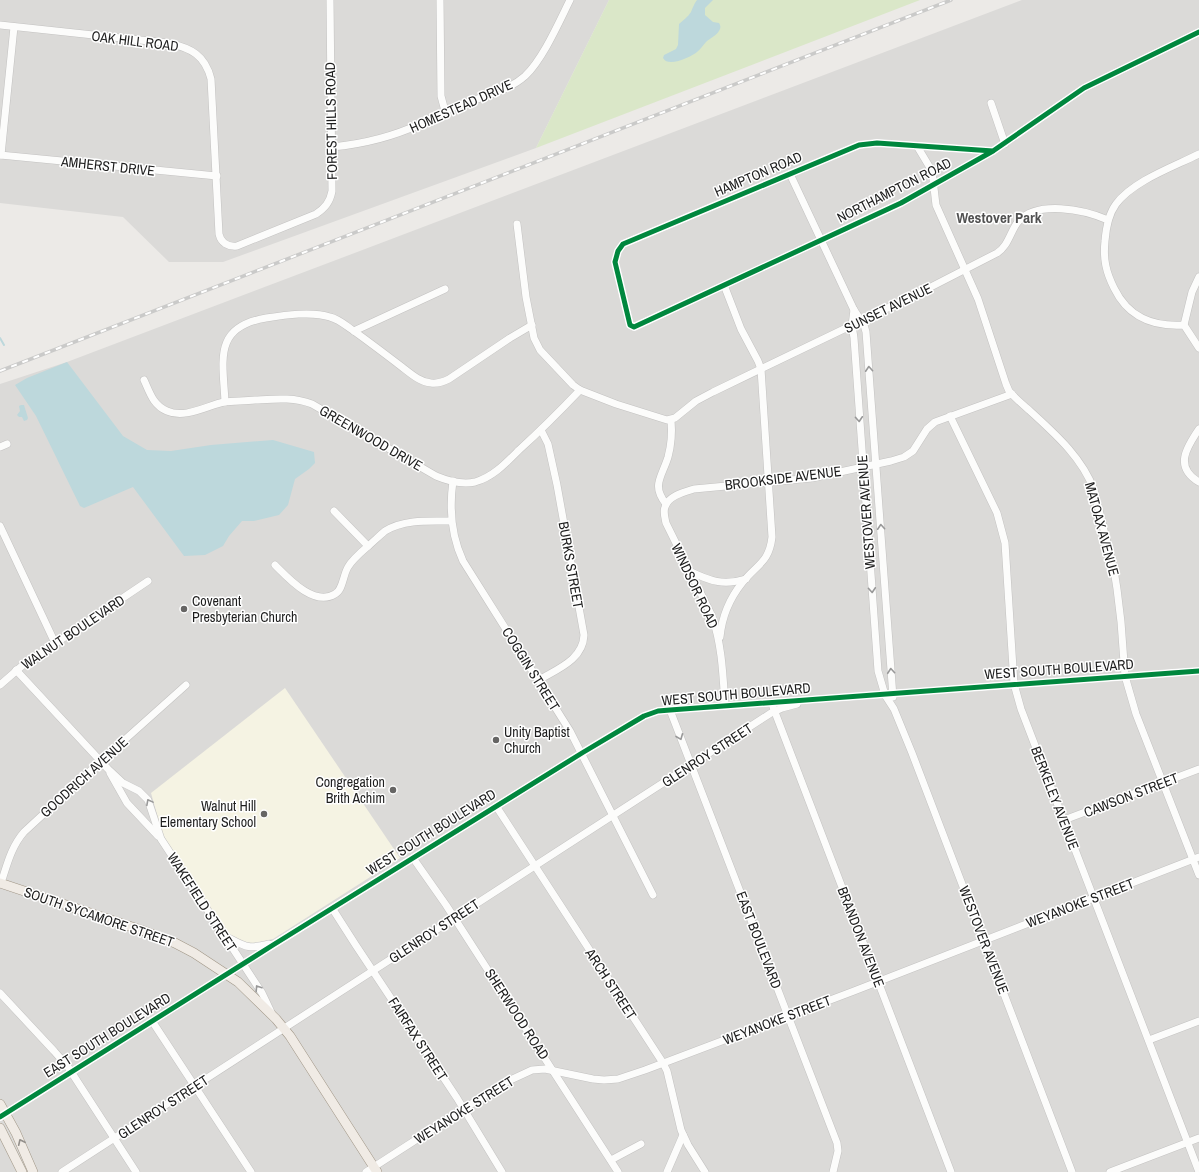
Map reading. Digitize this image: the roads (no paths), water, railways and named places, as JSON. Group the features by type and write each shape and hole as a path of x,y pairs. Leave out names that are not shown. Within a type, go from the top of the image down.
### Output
{"main road":[{"name":"SOUTH SYCAMORE STREET","path":"0,883 156,935 194,953 238,982 272,1014 284,1028 372,1170"},
{"path":"0,1104 3,1115 19,1139 33,1172"},
{"path":"0,1128 22,1172"}],"street":[{"name":"FOREST HILLS ROAD","path":"218,217 220,238 226,244 237,246 316,214 322,210 329,201 332,191 330,0"},
{"path":"440,0 441,96 445,111"},
{"name":"HOMESTEAD DRIVE","path":"332,147 353,145 391,136 421,124 445,111 504,89 525,75 539,58 570,0"},
{"name":"OAK HILL ROAD","path":"0,25 168,43 180,45 196,53 206,64 211,79 218,217"},
{"path":"0,155 14,27"},
{"name":"NORTHAMPTON ROAD","path":"632,326 634,327 724,286 901,203 993,152 1084,88 1199,32"},
{"path":"991,103 1005,144"},
{"name":"HAMPTON ROAD","path":"632,326 630,325 627,317 615,262 621,246 647,233 859,145 877,143 993,152"},
{"name":"MATOAX AVENUE","path":"917,146 932,171 936,205 978,299 1006,384 1012,394 1079,461 1090,479 1115,576 1121,622 1125,676 1136,714 1196,858 1199,875"},
{"path":"1184,325 1170,326 1152,322 1134,313 1119,300 1108,278 1104,262 1105,238 1108,220 1115,205 1129,191 1144,181 1199,154"},
{"name":"AMHERST DRIVE","path":"0,155 216,176"},
{"name":"WESTOVER AVENUE","path":"790,174 854,310 866,332 877,464 894,710"},
{"name":"SUNSET AVENUE","path":"671,420 696,401 852,326 965,270 1001,250 1018,222 1037,210 1077,210 1098,215 1108,220"},
{"path":"518,224 526,297 534,338 540,350 573,385 580,390 660,418 671,420 672,429 668,456 658,482 658,492 666,504"},
{"path":"1199,277 1192,292 1184,325 1199,348"},
{"path":"720,641 723,619 735,592 768,554 772,537 761,369 740,329 724,286"},
{"path":"354,331 445,289"},
{"name":"WESTOVER AVENUE","path":"854,310 852,326 877,664 885,695 894,710 984,940 1072,1172"},
{"path":"225,402 224,346 230,334 246,323 252,321 276,317 317,314 330,317 338,320 354,331 410,373 426,382 437,383 449,379 532,325"},
{"name":"GREENWOOD DRIVE","path":"144,380 155,402 160,407 172,413 186,413 225,402 287,398 303,400 436,476 453,482 467,483 482,479 497,471 541,430 580,390"},
{"name":"BROOKSIDE AVENUE","path":"666,504 677,495 694,489 812,478 897,459 909,454 918,445 927,429 935,422 1012,394"},
{"path":"858,397 871,396"},
{"name":"BERKELEY AVENUE","path":"950,416 992,499 1001,528 1004,542 1014,684 1029,730 1199,1172"},
{"name":"BURKS STREET","path":"539,680 569,662 582,646 584,635 548,444 541,430"},
{"path":"1197,432 1186,450 1184,459 1190,476 1199,482"},
{"path":"0,447 7,444"},
{"name":"COGGIN STREET","path":"453,482 451,521 455,540 463,561 570,730 652,894"},
{"name":"WINDSOR ROAD","path":"666,504 666,523 712,616 720,641 725,706"},
{"path":"334,511 368,546"},
{"path":"275,565 294,584 302,589 319,596 327,597 339,591 345,573 350,564 385,531 399,525 418,522 451,521"},
{"path":"0,526 56,643"},
{"path":"868,542 882,542"},
{"path":"689,571 712,581 720,582 738,581 746,578"},
{"name":"WALNUT BOULEVARD","path":"0,685 16,670 148,581"},
{"name":"WAKEFIELD STREET","path":"16,670 108,769 123,783 139,790 148,800 161,839"},
{"name":"WEST SOUTH BOULEVARD","path":"227,974 496,806 644,716 670,710 1199,671"},
{"name":"GOODRICH AVENUE","path":"0,883 12,851 20,837 101,761 186,685"},
{"name":"GLENROY STREET","path":"62,1172 774,712 812,700"},
{"name":"BRANDON AVENUE","path":"771,702 951,1172"},
{"name":"EAST BOULEVARD","path":"670,710 837,1143 838,1151 833,1172"},
{"name":"WAKEFIELD STREET","path":"108,769 127,803 161,839 242,964"},
{"name":"CAWSON STREET","path":"1064,820 1199,769"},
{"name":"ARCH STREET","path":"496,806 663,1063 667,1071 678,1121 683,1135 705,1172"},
{"name":"SHERWOOD ROAD","path":"413,858 454,918 618,1172"},
{"name":"WEYANOKE STREET","path":"372,1170 504,1083 519,1076 539,1069 593,1079 618,1079 788,1016 1196,858"},
{"name":"FAIRFAX STREET","path":"332,908 464,1110 502,1172"},
{"path":"224,935 241,945 252,948 277,942"},
{"name":"SOUTH SYCAMORE STREET","path":"242,964 262,993 272,1014"},
{"name":"EAST SOUTH BOULEVARD","path":"3,1115 227,974"},
{"path":"0,993 54,1051 71,1072 136,1172"},
{"path":"152,1021 251,1172"},
{"path":"1148,1040 1199,1021"},
{"path":"667,1172 683,1135"},
{"path":"1110,1172 1199,1138"},
{"path":"611,1160 641,1144"}],"water":[{"path":"697,0 713,0 705,8 705,15 713,22 719,23 719,31 694,54 680,61 666,61 663,58 664,55 676,49 678,45 679,24 690,14"},
{"path":"67,362 123,436 147,450 171,451 211,445 273,440 314,452 315,463 295,479 288,505 279,515 254,521 242,521 229,536 223,546 205,555 184,556 133,487 84,508 80,506 36,416 15,385 27,378"},
{"path":"24,405 28,418 24,421 22,417 17,415 20,411 19,406"}],"waterway":[{"path":"0,338 4,345"}],"railway":[{"path":"0,371 951,0"}],"place":[{"name":"Covenant Presbyterian Church","path":"184,609"},
{"name":"Unity Baptist Church","path":"496,740"},
{"name":"Congregation Brith Achim","path":"393,790"},
{"name":"Walnut Hill Elementary School","path":"264,814"}],"district":[{"name":"Westover Park","path":"999,217"}]}
